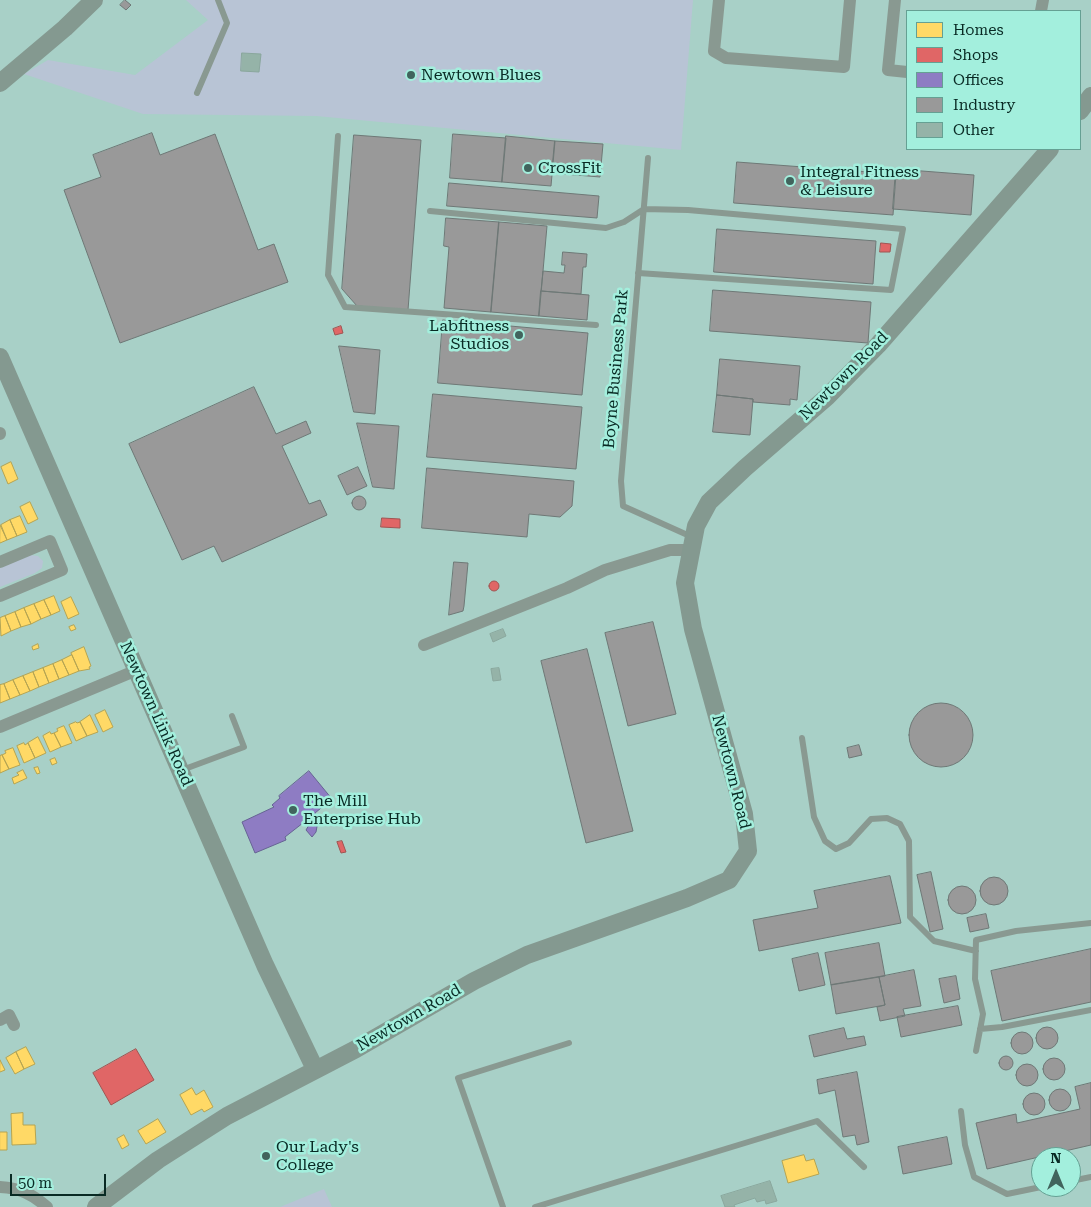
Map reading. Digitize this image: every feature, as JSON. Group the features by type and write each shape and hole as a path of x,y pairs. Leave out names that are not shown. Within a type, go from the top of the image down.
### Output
{"street":[{"path":"0,83 94,0"},
{"path":"719,0 714,51 726,58 844,67 850,0"},
{"path":"895,0 888,70 906,72"},
{"path":"1081,110 1091,96"},
{"name":"Newtown Road","path":"96,1207 158,1160 227,1116 315,1068 356,1049 474,981 527,955 687,898 728,880 748,851 744,814 693,629 685,582 696,526 709,502 744,468 827,397 878,345 1049,150"},
{"name":"Newtown Link Road","path":"0,357 265,965 315,1068"},
{"path":"0,562 50,541 62,570 0,596"},
{"path":"424,645 567,588 605,570 692,543"},
{"path":"0,727 137,670"},
{"path":"0,1020 9,1015 14,1025"},
{"path":"0,1187 20,1190 34,1196 48,1207"}],"lane":[{"path":"197,92 227,23 218,0"},
{"path":"338,136 328,275 345,307 596,325"},
{"name":"Boyne Business Park","path":"648,158 624,445 623,506 692,543"},
{"path":"430,211 606,228 624,222 644,209 688,210 902,229 891,290 638,272"},
{"path":"181,770 244,748 232,716"},
{"path":"802,738 814,817 825,841 836,849 850,843 871,819 886,818 900,824 908,841 910,917 934,941 976,952"},
{"path":"976,1052 983,1014 975,979 976,940 1016,931 1091,923"},
{"path":"980,1029 1002,1027 1091,1010"},
{"path":"504,1207 458,1078 569,1043"},
{"path":"961,1111 966,1145 974,1177 1007,1194 1031,1188"},
{"path":"535,1207 817,1121 864,1168"}],"shaded area":[{"name":"Newtown Blues","path":"186,0 693,0 681,150 316,116 143,114 24,74 48,60 135,75 208,20"},
{"path":"30,555 38,556 43,561 42,568 35,573 0,587 0,568"},
{"path":"324,1189 332,1207 280,1207"}],"building: Homes":[{"path":"11,462 18,479 8,484 1,467"},
{"path":"30,502 38,519 28,524 20,507"},
{"path":"20,516 27,532 17,536 10,520"},
{"path":"10,520 17,536 7,540 1,525"},
{"path":"0,525 7,540 0,543"},
{"path":"54,596 60,611 51,615 44,600"},
{"path":"71,597 79,614 68,619 61,602"},
{"path":"44,600 51,615 41,619 34,604"},
{"path":"34,604 41,619 31,624 24,608"},
{"path":"24,608 31,624 21,627 15,612"},
{"path":"15,612 21,627 11,631 5,616"},
{"path":"5,616 11,631 1,636 0,618"},
{"path":"74,625 76,629 71,631 69,627"},
{"path":"38,644 39,648 33,650 32,647"},
{"path":"84,647 91,666 89,667 90,669 79,671 71,653"},
{"path":"72,655 79,671 69,675 62,660"},
{"path":"62,660 69,675 59,679 53,664"},
{"path":"53,664 59,679 49,683 43,668"},
{"path":"43,668 49,683 39,687 33,672"},
{"path":"33,672 39,687 30,691 23,676"},
{"path":"23,676 30,691 20,695 13,680"},
{"path":"13,680 20,695 10,699 4,684"},
{"path":"4,684 10,699 0,703 0,685"},
{"path":"105,710 113,727 103,732 95,715"},
{"path":"90,715 98,732 87,736 80,722"},
{"path":"80,722 87,736 76,741 69,725"},
{"path":"64,726 72,743 61,747 54,733 58,731 57,729"},
{"path":"50,732 51,734 54,733 61,747 50,752 43,736"},
{"path":"38,737 46,753 35,758 28,743"},
{"path":"24,743 25,745 28,743 35,758 24,763 17,746"},
{"path":"13,748 20,765 9,769 2,755 6,753 5,751"},
{"path":"2,755 9,769 0,773 0,756"},
{"path":"55,758 57,763 52,765 50,760"},
{"path":"38,767 40,773 37,774 34,768"},
{"path":"23,770 27,778 14,784 12,778 19,775 17,773"},
{"path":"26,1047 35,1064 24,1069 16,1052"},
{"path":"16,1052 24,1069 15,1074 6,1058"},
{"path":"0,1060 5,1070 0,1072"},
{"path":"192,1088 196,1095 204,1090 213,1107 204,1112 202,1109 191,1115 180,1095"},
{"path":"23,1113 23,1125 35,1125 36,1144 12,1145 11,1114"},
{"path":"158,1119 166,1132 146,1144 138,1131"},
{"path":"0,1132 7,1132 7,1150 0,1150"},
{"path":"124,1135 129,1145 122,1149 117,1139"},
{"path":"804,1155 806,1161 814,1159 819,1174 788,1183 782,1161"}],"building: Shops":[{"path":"881,243 891,244 890,252 880,252"},
{"path":"341,326 343,333 335,335 333,329"},
{"path":"382,518 400,519 400,528 381,527"},
{"path":"492,581 496,581 499,586 496,591 492,591 489,588 489,584"},
{"path":"342,841 346,852 341,853 337,842"},
{"path":"136,1049 154,1080 111,1105 93,1073"}],"building: Offices":[{"name":"The Mill Enterprise Hub","path":"309,771 332,799 315,813 318,821 316,832 312,837 306,830 309,825 308,819 285,837 286,840 255,853 242,822 274,807 272,805 280,798 279,796"}],"building: Industry":[{"path":"125,0 131,5 126,10 120,5"},
{"path":"152,133 160,155 215,134 258,250 274,244 288,282 120,343 64,190 101,177 93,155"},
{"path":"453,134 506,138 502,182 450,178"},
{"path":"354,135 421,140 408,310 357,306 342,289"},
{"path":"506,136 555,141 551,186 502,182"},
{"path":"555,141 603,144 600,177 552,173"},
{"path":"737,162 896,174 893,215 734,203"},
{"path":"896,169 974,175 971,215 893,209"},
{"path":"449,183 599,196 597,218 447,206"},
{"path":"446,218 499,222 491,312 444,308 449,247 444,246"},
{"path":"499,222 547,226 539,316 491,312"},
{"path":"717,229 876,241 873,284 714,272"},
{"path":"563,252 587,254 586,267 583,267 581,294 541,291 543,271 564,273 565,265 562,265"},
{"path":"713,290 871,302 868,343 710,331"},
{"path":"541,291 589,295 587,320 539,316"},
{"path":"443,320 588,333 582,395 438,383"},
{"path":"339,346 380,350 375,414 354,412"},
{"path":"720,359 800,366 797,400 790,399 790,405 753,402 753,399 717,395"},
{"path":"254,387 276,434 306,421 311,433 282,446 309,504 320,500 327,515 222,562 214,546 182,560 129,444"},
{"path":"433,394 582,407 576,469 427,457"},
{"path":"717,395 753,399 750,435 713,432"},
{"path":"357,423 399,426 394,489 373,487"},
{"path":"358,467 367,486 347,495 338,476"},
{"path":"427,468 574,481 572,506 560,517 529,514 527,537 422,528"},
{"path":"359,496 364,498 366,503 364,508 359,510 354,508 352,503 354,498"},
{"path":"454,562 468,563 464,606 463,611 449,615"},
{"path":"653,622 676,714 628,726 605,633"},
{"path":"587,649 633,831 586,843 541,661"},
{"path":"935,703 947,703 964,712 971,723 973,735 971,747 964,758 947,767 935,767 923,762 914,753 909,741 909,729 914,717 923,708"},
{"path":"859,745 862,755 849,758 847,748"},
{"path":"931,872 943,929 930,932 917,875"},
{"path":"890,876 901,923 759,951 753,920 818,908 814,891"},
{"path":"994,877 1004,881 1008,891 1004,901 994,905 984,901 980,891 984,881"},
{"path":"962,886 972,890 976,900 972,910 962,914 952,910 948,900 952,890"},
{"path":"986,914 989,928 970,932 967,918"},
{"path":"879,943 885,976 831,985 825,953"},
{"path":"1091,949 1091,1002 1002,1021 991,971"},
{"path":"818,953 825,985 799,991 792,959"},
{"path":"914,970 921,1006 903,1009 905,1016 880,1021 877,1007 885,1005 879,977"},
{"path":"956,976 960,999 944,1003 939,979"},
{"path":"879,977 885,1005 836,1014 831,985"},
{"path":"958,1006 962,1025 901,1037 897,1017"},
{"path":"1047,1027 1055,1030 1058,1038 1055,1046 1047,1049 1039,1046 1036,1038 1039,1030"},
{"path":"844,1028 847,1039 864,1036 866,1045 814,1057 809,1036"},
{"path":"1018,1032 1026,1032 1033,1039 1033,1047 1026,1054 1018,1054 1011,1047 1011,1039"},
{"path":"1006,1056 1011,1058 1013,1063 1011,1068 1006,1070 1001,1068 999,1063 1001,1058"},
{"path":"1050,1058 1058,1058 1065,1065 1065,1073 1058,1080 1050,1080 1043,1073 1043,1065"},
{"path":"1027,1064 1035,1067 1038,1075 1035,1083 1027,1086 1019,1083 1016,1075 1019,1067"},
{"path":"857,1072 869,1142 857,1145 855,1135 843,1137 835,1090 819,1094 817,1080"},
{"path":"1091,1083 1091,1145 1081,1147 1031,1147 1031,1159 987,1169 976,1123 1016,1114 1017,1123 1080,1109 1075,1087"},
{"path":"1060,1089 1068,1092 1071,1100 1068,1108 1060,1111 1052,1108 1049,1100 1052,1092"},
{"path":"1034,1093 1042,1096 1045,1104 1042,1112 1034,1115 1026,1112 1023,1104 1026,1096"},
{"path":"947,1137 952,1164 903,1174 898,1147"}],"building: Other":[{"path":"242,53 261,54 259,72 241,71"},
{"path":"503,629 506,636 493,642 490,634"},
{"path":"499,668 501,680 493,681 491,669"},
{"path":"770,1181 777,1201 766,1204 765,1200 757,1202 755,1198 734,1205 735,1207 725,1207 721,1196"}],"place":[{"name":"Newtown Blues","path":"411,75"},
{"name":"CrossFit","path":"528,168"},
{"name":"Integral Fitness & Leisure","path":"790,181"},
{"name":"Labfitness Studios","path":"519,335"},
{"name":"The Mill Enterprise Hub","path":"293,810"},
{"name":"Our Lady's College","path":"266,1156"}]}
